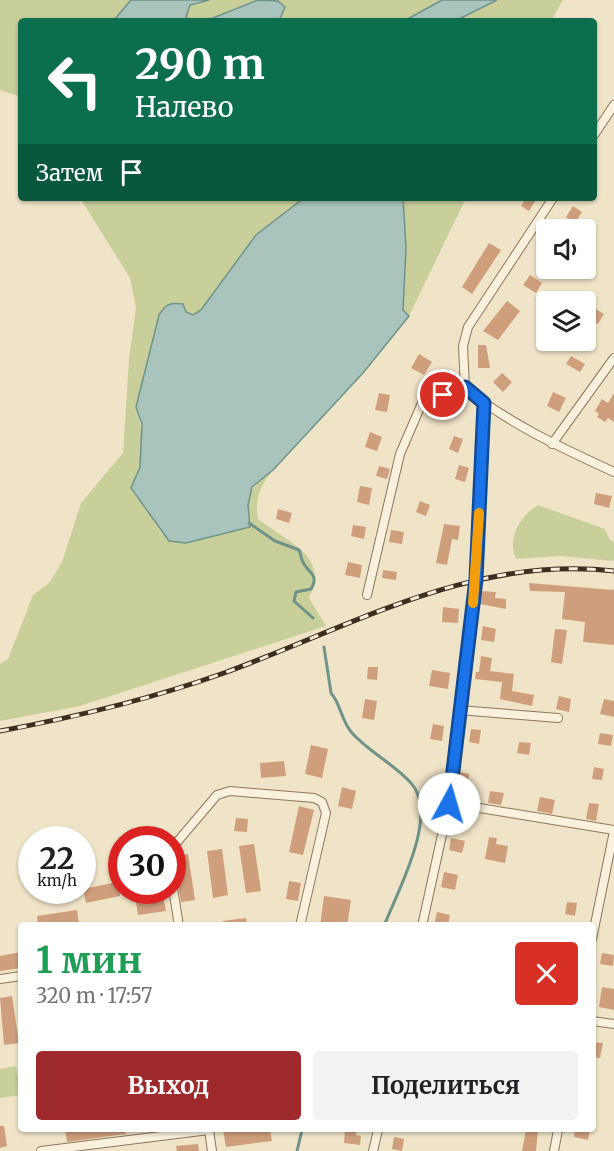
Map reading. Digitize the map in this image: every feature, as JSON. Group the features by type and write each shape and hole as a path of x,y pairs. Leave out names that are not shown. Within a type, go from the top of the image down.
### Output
{"street":[{"path":"597,130 614,105"},
{"path":"551,201 468,327 463,346 465,387 484,403 552,444 614,472"},
{"path":"552,444 614,358"},
{"path":"367,595 400,454 422,403 465,387"},
{"path":"423,922 449,804 476,579 484,403"},
{"path":"459,710 558,718"},
{"path":"186,832 218,795 241,792 314,798 322,802 326,813 301,922"},
{"path":"449,804 614,831 595,922"},
{"path":"176,904 178,922"},
{"path":"0,979 18,976"},
{"path":"596,1022 614,1024"},
{"path":"41,1151 193,1132"},
{"path":"209,1132 212,1151"},
{"path":"373,1151 378,1132"},
{"path":"554,1151 558,1132"}],"green space":[{"path":"0,0 131,0 116,18 18,18 18,96 0,90"},
{"path":"209,0 258,0 213,18 188,18 190,5"},
{"path":"260,0 442,0 409,18 280,18 284,7 278,1"},
{"path":"497,0 563,0 553,18 461,18"},
{"path":"82,201 300,201 256,235 201,310 193,315 186,312 136,407 140,422 142,454 132,492 142,502 162,534 251,522 249,497 260,480 274,469 265,480 258,498 258,519 292,543 310,560 314,571 314,583 309,598 326,626 80,706 0,721 0,664 8,659 33,595 50,582 62,562 81,503 123,453 129,359 136,307 130,278"},
{"path":"403,201 465,201 409,316 403,310 406,248"},
{"path":"538,505 605,529 610,540 614,542 614,561 561,556 516,559 513,543 516,529 525,516"},
{"path":"16,1066 18,1095 0,1098 0,1069"}],"water":[{"path":"131,0 209,0 190,5 188,18 116,18"},
{"path":"258,0 278,1 285,7 280,18 213,18"},
{"path":"442,0 497,0 461,18 409,18"},
{"path":"300,201 403,201 406,248 403,310 409,316 363,373 274,469 252,487 248,505 250,527 186,543 169,541 131,488 140,467 142,424 136,407 159,315 166,306 175,303 183,304 186,312 193,315 201,310 256,235"}],"building":[{"path":"524,201 535,201 529,211 521,206"},
{"path":"573,206 582,212 578,219 566,217"},
{"path":"489,243 501,250 472,294 462,287"},
{"path":"530,275 542,283 536,293 523,285"},
{"path":"507,301 520,311 498,340 483,331"},
{"path":"596,309 604,314 598,324 596,323"},
{"path":"478,345 486,345 490,368 478,368"},
{"path":"419,354 432,362 424,375 411,368"},
{"path":"571,356 585,364 580,372 566,364"},
{"path":"502,373 512,382 503,392 493,382"},
{"path":"553,392 566,398 559,412 547,406"},
{"path":"379,393 390,395 387,412 375,410"},
{"path":"614,393 614,422 608,418 605,422 597,417 599,414 595,411 602,399 608,403"},
{"path":"370,432 382,437 377,451 365,447"},
{"path":"454,436 463,439 458,453 449,449"},
{"path":"459,465 469,468 465,482 455,479"},
{"path":"379,466 390,469 387,479 376,476"},
{"path":"360,486 372,488 369,505 357,502"},
{"path":"596,493 612,496 609,508 594,504"},
{"path":"420,501 430,505 426,516 416,512"},
{"path":"278,509 292,513 289,523 276,519"},
{"path":"444,524 460,526 458,540 452,539 447,565 436,563"},
{"path":"353,525 366,527 364,539 351,536"},
{"path":"391,530 404,532 402,544 389,542"},
{"path":"348,562 362,565 360,578 345,575"},
{"path":"383,570 397,572 396,580 382,578"},
{"path":"529,583 614,590 614,645 583,642 585,622 562,619 565,592 530,591"},
{"path":"481,591 496,592 495,598 506,599 506,609 480,604"},
{"path":"443,607 459,609 458,623 442,622"},
{"path":"483,626 496,629 494,642 481,640"},
{"path":"555,629 567,630 562,664 551,662"},
{"path":"481,656 492,658 490,671 514,674 512,691 534,695 532,706 500,699 502,682 475,679 476,672 479,672"},
{"path":"368,667 378,667 377,680 367,679"},
{"path":"432,670 450,673 448,689 429,686"},
{"path":"559,696 571,699 569,712 556,709"},
{"path":"365,699 377,701 374,720 362,718"},
{"path":"604,699 614,701 614,717 600,714"},
{"path":"433,724 444,726 442,741 430,739"},
{"path":"471,729 481,730 479,744 469,742"},
{"path":"600,733 613,735 611,746 598,744"},
{"path":"519,742 531,743 529,755 517,753"},
{"path":"311,745 328,749 322,778 305,774"},
{"path":"284,761 286,776 261,778 260,763"},
{"path":"594,767 604,769 602,780 592,779"},
{"path":"459,772 469,774 466,794 470,794 469,800 459,799 461,783 458,783"},
{"path":"342,787 356,791 352,809 338,806"},
{"path":"490,791 504,793 501,805 488,803"},
{"path":"540,797 555,800 552,814 537,811"},
{"path":"589,803 599,804 596,821 586,819"},
{"path":"299,806 314,810 303,855 289,852"},
{"path":"236,818 248,819 247,832 234,831"},
{"path":"489,837 497,838 496,844 508,846 505,863 485,859"},
{"path":"451,838 465,841 462,853 449,850"},
{"path":"254,844 261,891 246,893 239,846"},
{"path":"222,849 228,895 213,898 207,851"},
{"path":"186,854 188,854 195,900 186,901"},
{"path":"444,872 458,875 455,890 441,887"},
{"path":"289,881 301,883 298,901 286,899"},
{"path":"108,884 108,898 96,901 96,886"},
{"path":"324,896 351,900 348,922 321,922"},
{"path":"567,902 577,903 575,916 565,914"},
{"path":"136,904 165,904 166,911 138,915"},
{"path":"77,910 79,922 38,922 37,916"},
{"path":"437,912 450,915 449,922 435,922"},
{"path":"246,918 246,922 223,922"},
{"path":"18,953 18,968 0,971 0,956"},
{"path":"602,953 614,955 613,966 600,964"},
{"path":"602,987 614,989 614,1010 599,1007"},
{"path":"12,996 18,1043 4,1045 0,998"},
{"path":"596,1042 603,1043 600,1058 596,1058"},
{"path":"0,1126 4,1126 7,1146 0,1148"},
{"path":"65,1132 126,1132 126,1134 67,1142"},
{"path":"223,1132 270,1132 272,1141 226,1147"},
{"path":"345,1132 356,1132 356,1135 361,1136 360,1145 344,1143"},
{"path":"526,1132 538,1132 536,1151 522,1151"},
{"path":"575,1132 590,1132 588,1140 574,1137"},
{"path":"394,1137 404,1139 402,1151 392,1149"},
{"path":"198,1144 199,1151 177,1151 176,1146"}],"waterway":[{"path":"249,523 275,541 299,550 314,581 311,589 296,592 294,601 313,618"},
{"path":"324,647 331,693 348,728 359,740 404,776 419,797 421,814 419,833 406,874 386,922"},
{"path":"297,1151 302,1132"}],"railway":[{"path":"0,731 57,720 169,691 224,673 414,598 462,584 511,574 562,569 614,571"}],"slow traffic":[{"path":"473,603 479,513"}],"route":[{"path":"443,395 465,387 484,403 476,579 449,804"}]}
